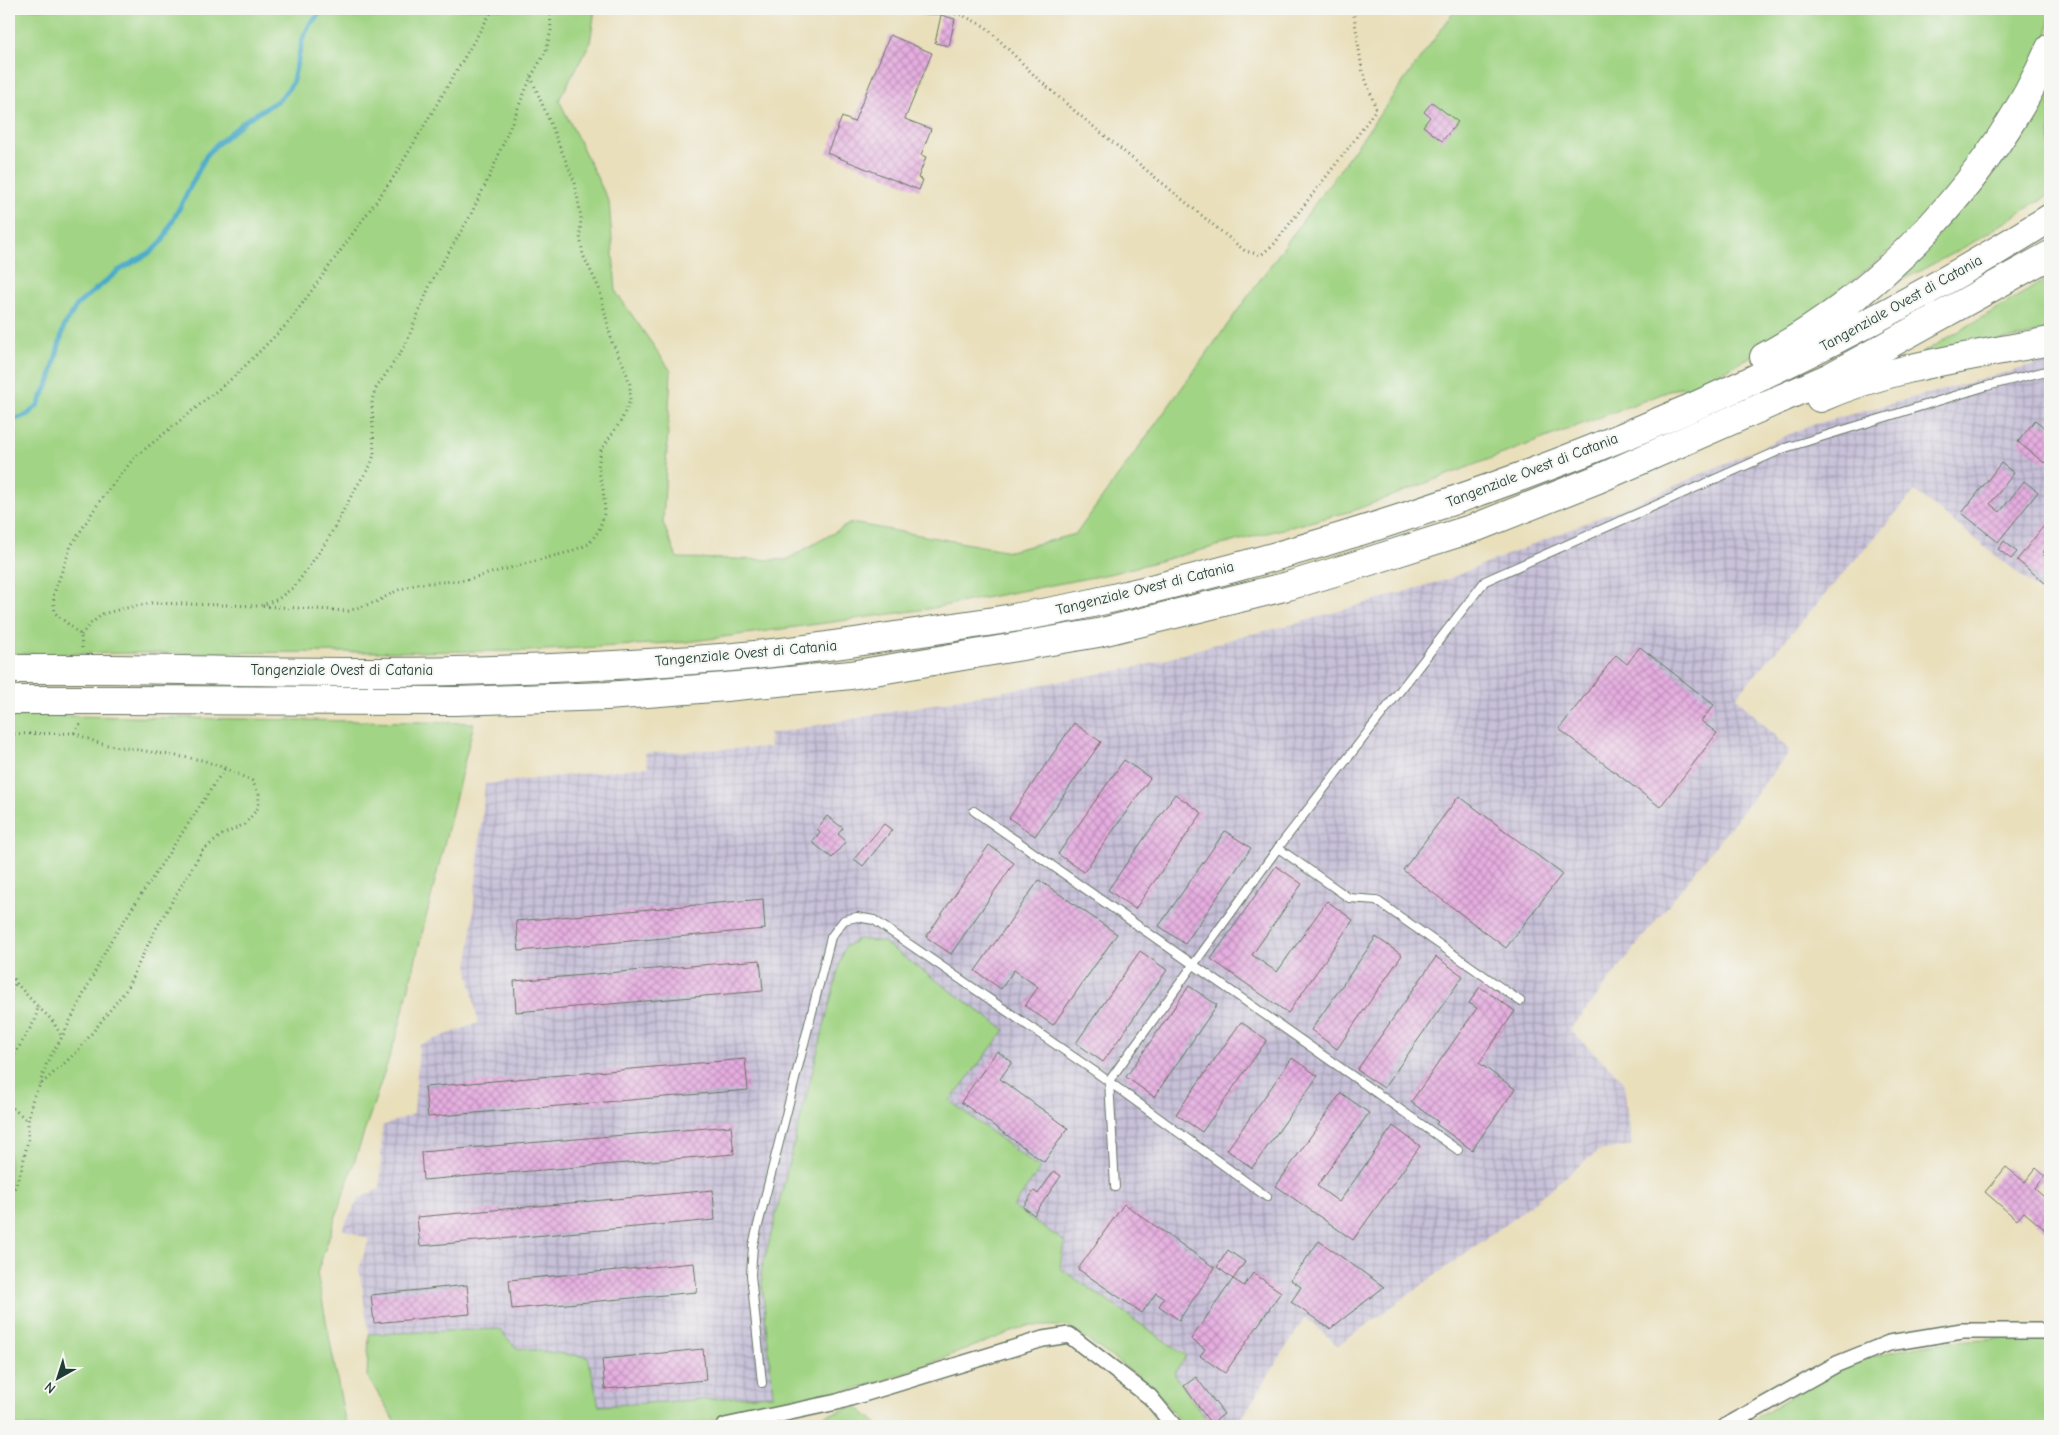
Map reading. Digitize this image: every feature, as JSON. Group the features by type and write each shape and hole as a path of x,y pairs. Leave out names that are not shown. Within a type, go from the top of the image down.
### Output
{"highway":[{"path":"1430,508 1518,464 1678,398 1736,371 1781,348 1829,315 1869,284 1953,200 1984,162 2012,120 2037,79 2050,48"},
{"name":"Tangenziale Ovest di Catania","path":"9,669 454,671 724,658 848,643 1089,604 1277,555 1430,508 1588,450 1704,403 1812,351 1924,292 2050,218"},
{"name":"Tangenziale Ovest di Catania","path":"9,700 455,701 607,696 726,688 851,675 1098,633 1288,586 1477,527 1598,479 1830,377 2050,255"},
{"path":"1598,479 1756,425 1835,391 1944,361 2050,341"}],"street":[{"path":"1726,1426 1837,1364 1889,1343 1962,1331 2050,1331"},
{"path":"725,1426 837,1402 1043,1338 1069,1335 1150,1397 1174,1426"}],"lane":[{"path":"910,9 939,10"},
{"path":"1115,1188 1109,1081 1278,848 1485,581 1785,448 1987,386 2050,370"},
{"path":"974,811 1458,1150"},
{"path":"1278,848 1349,898 1376,900 1520,1001"},
{"path":"762,1383 751,1275 753,1245 831,938 844,920 857,917 874,920 1109,1081 1267,1196"}],"path":[{"path":"81,635 55,613 53,596 71,546 101,499 134,458 236,375 289,322 395,175 493,9"},
{"path":"260,606 278,599 295,586 328,541 355,489 370,466 374,455 372,401 375,390 405,346 432,280 469,218 490,175 531,77 546,51 551,30 550,9"},
{"path":"939,10 962,15 986,27 1037,78 1108,140 1245,251 1261,256 1274,244 1353,142 1376,109 1362,69 1352,9"},
{"path":"82,652 81,635 90,624 103,614 151,603 348,611 376,602 398,590 417,584 465,580 569,552 588,544 599,530 605,511 603,489 598,468 601,450 621,421 630,401 630,385 625,368 612,342 598,288 583,256 580,236 581,217 575,183 531,77"},
{"path":"74,733 84,718"},
{"path":"9,734 74,733 100,744 202,760 225,768 252,781 259,794 258,808 245,824 222,836 202,851 154,932 126,990 77,1052 40,1085"},
{"path":"9,1195 15,1187 22,1168 28,1140 28,1121 33,1097 40,1085 47,1062 62,1037 110,942 225,768"},
{"path":"9,970 16,983 52,1020 62,1037"},
{"path":"9,994 16,983"},
{"path":"9,1064 35,1020 38,1007"},
{"path":"9,1105 28,1121"}],"shaded area":[{"path":"2050,361 2050,599 1915,491 1736,697 1790,751 1570,1030 1623,1080 1632,1145 1598,1151 1510,1221 1338,1346 1305,1317 1237,1426 1211,1426 1174,1374 1186,1355 1059,1268 1064,1241 1013,1207 1040,1168 950,1101 761,1273 773,1395 599,1406 588,1357 516,1348 498,1329 369,1334 359,1269 369,1239 342,1229 359,1199 380,1188 382,1126 414,1114 419,1045 478,1023 468,969 485,784 648,767 645,753 770,747 769,734 1147,665 1242,636 1291,625 1448,579 1666,490 1808,426"}],"green space":[{"path":"9,9 595,9 590,43 559,100 609,202 616,292 671,371 663,523 677,558 786,560 851,523 1010,551 1076,534 1456,9 2050,9 2048,35 2031,76 1925,221 1780,341 1690,389 1680,387 1352,511 1109,574 927,609 687,642 529,651 9,654"},
{"path":"2050,65 2050,194 1972,243 1869,298"},
{"path":"2050,276 2050,331 1917,356 2042,282"},
{"path":"9,715 474,723 398,1031 317,1273 346,1426 9,1426"},
{"path":"858,939 883,942 1005,1030 950,1101 1040,1169 1013,1207 1064,1241 1060,1268 1186,1356 1174,1374 1211,1426 1183,1426 1155,1388 1068,1326 1027,1326 881,1382 777,1409 677,1426 398,1426 367,1376 369,1334 499,1329 516,1348 588,1357 599,1406 773,1395 761,1273 844,948"},
{"path":"2050,1338 2050,1426 1743,1426 1819,1380 1866,1359 1911,1348 1957,1341"},
{"path":"856,1406 880,1426 792,1426"}],"building":[{"path":"941,15 955,19 949,46 935,43"},
{"path":"890,35 932,53 905,119 931,129 921,155 926,157 918,178 923,180 919,190 827,153 842,117 854,122"},
{"path":"1432,102 1458,122 1442,141 1423,126 1430,117 1424,112"},
{"path":"2035,420 2045,428 2047,425 2050,427 2050,456 2044,463 2018,442"},
{"path":"2001,463 2014,473 1990,504 2000,512 2024,481 2038,492 1998,542 1962,513"},
{"path":"2050,518 2050,544 2042,554 2050,560 2050,587 2017,560"},
{"path":"2004,541 2017,552 2011,559 1998,549"},
{"path":"1640,647 1714,705 1701,721 1717,733 1660,807 1559,729 1616,655 1627,664"},
{"path":"1074,723 1101,742 1035,836 1009,818"},
{"path":"1124,760 1150,778 1084,872 1058,854"},
{"path":"1175,794 1202,813 1135,909 1108,890"},
{"path":"1459,796 1562,874 1506,948 1403,870"},
{"path":"827,816 843,828 838,834 846,841 832,858 812,842 820,832 817,829"},
{"path":"884,824 892,830 863,866 854,859"},
{"path":"1225,831 1251,848 1185,944 1159,926"},
{"path":"989,845 1014,863 951,954 926,937"},
{"path":"1276,866 1302,884 1252,955 1277,972 1327,901 1353,920 1288,1013 1211,959"},
{"path":"1039,880 1117,934 1053,1025 1025,1006 1038,987 1014,970 1001,989 975,971"},
{"path":"763,899 765,929 519,951 516,921"},
{"path":"1376,937 1402,955 1337,1049 1311,1030"},
{"path":"1140,951 1167,970 1103,1062 1076,1043"},
{"path":"1436,957 1463,976 1384,1088 1357,1070"},
{"path":"760,960 763,991 516,1012 514,981"},
{"path":"1189,986 1217,1005 1154,1097 1126,1077"},
{"path":"1480,987 1515,1011 1479,1063 1515,1089 1472,1150 1436,1124 1438,1122 1411,1102 1477,1008 1469,1003"},
{"path":"1241,1022 1267,1040 1202,1132 1176,1114"},
{"path":"997,1051 1012,1062 1000,1079 1068,1128 1044,1162 961,1102"},
{"path":"1292,1058 1318,1076 1252,1168 1227,1150"},
{"path":"745,1059 748,1090 428,1117 425,1087"},
{"path":"1341,1093 1369,1113 1317,1186 1339,1202 1393,1126 1420,1146 1353,1240 1276,1186"},
{"path":"731,1126 734,1154 423,1180 421,1152"},
{"path":"2006,1167 2025,1182 2036,1168 2045,1176 2035,1189 2050,1202 2050,1234 2024,1212 2017,1220 1985,1192"},
{"path":"1054,1171 1061,1176 1034,1215 1023,1207 1034,1191 1038,1194"},
{"path":"713,1190 715,1220 420,1246 417,1217"},
{"path":"1124,1204 1215,1268 1179,1320 1159,1306 1164,1298 1156,1293 1142,1313 1078,1269"},
{"path":"1319,1241 1384,1287 1330,1329 1291,1302 1301,1287 1291,1280"},
{"path":"1228,1250 1245,1262 1233,1279 1217,1267"},
{"path":"694,1263 697,1292 512,1309 509,1280"},
{"path":"1253,1273 1281,1292 1225,1373 1200,1356 1205,1349 1191,1339 1233,1279 1244,1286"},
{"path":"467,1285 470,1314 374,1323 371,1295"},
{"path":"703,1349 706,1380 605,1389 602,1359"},
{"path":"1196,1377 1224,1414 1211,1424 1184,1386"}],"waterway":[{"path":"9,421 27,415 38,405 50,380 64,326 77,305 118,271 151,252 163,240 206,156 246,120 279,100 292,84 303,38 310,24 324,9"}]}
